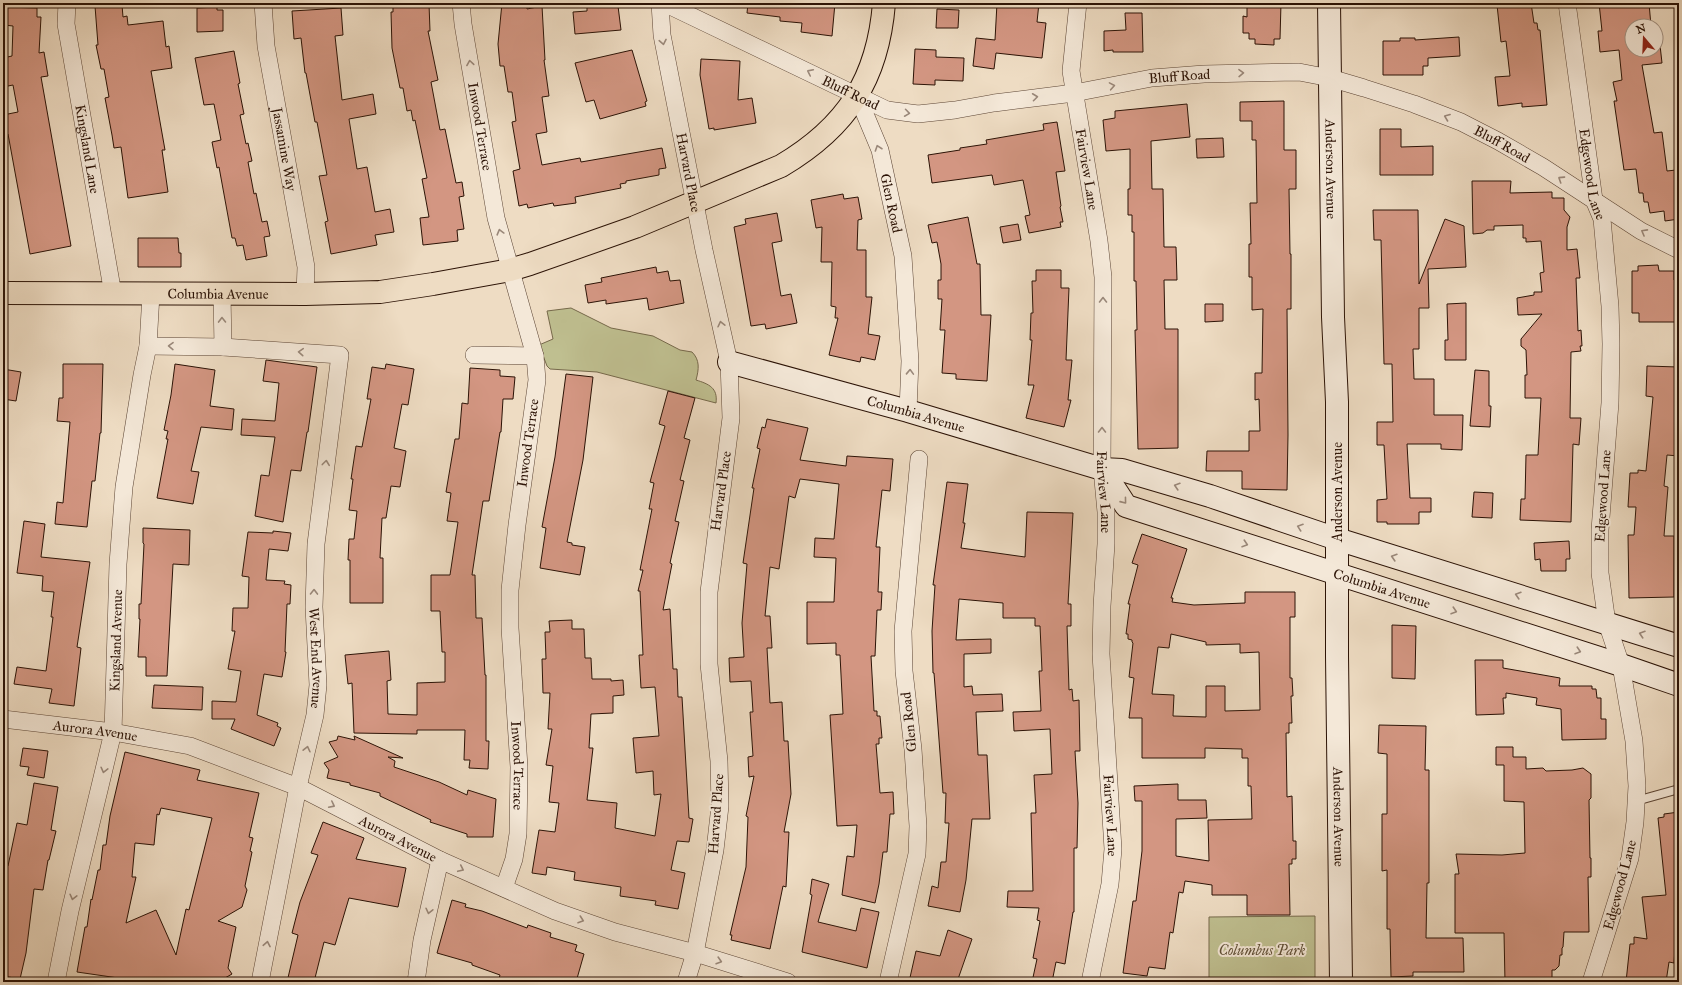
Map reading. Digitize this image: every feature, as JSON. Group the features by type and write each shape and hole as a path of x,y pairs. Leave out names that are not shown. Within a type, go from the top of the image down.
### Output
{"main road":[{"path":"857,95 870,70 879,42 884,3"},
{"name":"Columbia Avenue","path":"3,293 305,294 380,292 510,270 635,227 781,166 804,152 826,134 844,114 857,95"}],"street":[{"name":"Kingsland Lane","path":"67,3 66,24 113,294"},
{"name":"Jassamine Way","path":"263,3 266,46 306,267 305,294"},
{"name":"Inwood Terrace","path":"461,3 463,24 490,189 510,270 535,356 537,380 517,525 510,590 510,628 519,767 518,834 514,859 504,888"},
{"name":"Harvard Place","path":"660,3 662,35 729,362 731,418 709,592 709,664 719,761 720,806 715,850 695,953 686,982"},
{"name":"Bluff Road","path":"664,3 887,110 918,114 1074,93 1152,78 1204,74 1299,72 1330,78 1414,104 1461,122 1543,168 1641,231 1679,250"},
{"name":"Fairview Lane","path":"1078,3 1071,71 1099,241 1103,277 1102,469 1106,512 1106,544 1101,654 1113,849 1110,884 1090,982"},
{"name":"Anderson Avenue","path":"1329,3 1333,317 1337,402 1337,656 1341,982"},
{"name":"Edgewood Lane","path":"1567,3 1594,200 1602,219 1610,306 1610,403 1600,530 1600,573 1607,623 1621,665 1634,741 1637,786 1635,822 1630,858 1591,982"},
{"name":"Glen Road","path":"857,95 880,150 903,256 910,361 908,411"},
{"name":"Kingsland Avenue","path":"56,982 70,911 113,732 118,564 124,487 148,346 151,294"},
{"path":"148,346 223,347 222,294"},
{"name":"West End Avenue","path":"223,347 340,355 316,544 314,607 318,685 315,715 298,787 260,982"},
{"path":"474,355 535,356"},
{"name":"Columbia Avenue","path":"729,362 908,411 1102,469 1122,470 1210,496 1337,539 1679,646"},
{"name":"Glen Road","path":"888,982 917,854 918,826 913,749 904,671 903,631 919,459"},
{"name":"Columbia Avenue","path":"1102,469 1126,506 1679,685"},
{"name":"Aurora Avenue","path":"3,719 113,732 190,746 298,787 440,860 555,911 615,932 695,953 788,982"},
{"path":"416,982 422,940 440,860"}],"lane":[{"path":"1636,801 1679,789"}],"green space":[{"path":"571,308 611,328 653,336 680,350 692,352 698,361 696,380 712,387 716,394 716,403 597,372 550,369 547,366 539,345 553,339 547,311"},
{"name":"Columbus Park","path":"1315,916 1315,982 1209,982 1209,917"}],"building":[{"path":"502,3 527,3 527,9 542,6 544,60 549,96 542,97 547,132 536,134 542,165 580,158 581,162 662,148 666,168 659,169 659,175 626,181 626,183 620,184 621,188 575,197 576,203 554,206 553,203 528,208 527,204 519,206 513,171 520,169 512,122 516,121 512,92 508,92 504,66 500,66 498,44"},
{"path":"587,3 614,3 614,7 618,6 621,30 575,34 573,12 587,11"},
{"path":"748,3 835,3 832,36 801,32 802,23 780,21 780,17 747,13"},
{"path":"997,3 1039,3 1037,22 1046,23 1042,58 996,53 994,69 973,66 976,38 995,40"},
{"path":"1247,3 1281,3 1280,39 1274,39 1274,45 1255,44 1255,39 1249,39 1249,33 1243,33 1243,16 1247,17"},
{"path":"1498,3 1531,3 1534,23 1537,23 1538,30 1540,30 1547,105 1522,107 1522,103 1498,106 1495,77 1510,76 1506,41 1501,42"},
{"path":"1599,3 1649,3 1650,18 1624,18 1624,58 1661,58 1662,63 1642,65 1654,133 1662,132 1667,171 1676,170 1679,194 1679,219 1665,221 1664,211 1650,213 1648,202 1644,202 1643,193 1639,193 1636,169 1624,170 1614,101 1617,101 1613,82 1622,80 1619,50 1600,52 1598,31 1602,31"},
{"path":"429,4 430,31 428,31 438,80 431,82 440,130 445,129 456,183 462,182 464,196 459,197 464,229 457,230 458,241 423,245 420,218 429,217 422,179 427,178 415,120 413,121 411,110 407,111 403,88 400,88 392,48 391,12 393,12 393,5"},
{"path":"122,5 123,17 127,16 128,25 163,21 166,47 169,46 172,68 151,71 165,150 162,150 168,192 128,198 121,147 114,148 105,98 109,97 104,69 101,69 96,45 98,45 95,6"},
{"path":"5,7 37,8 37,17 41,17 39,53 44,52 48,76 41,77 71,246 30,254 8,134 3,134 3,115 18,112 13,85 3,87 3,58 12,56 13,26 4,25"},
{"path":"217,7 217,10 223,10 223,31 197,32 197,8"},
{"path":"341,8 343,35 335,36 342,100 373,94 376,114 349,119 357,169 367,167 375,212 390,209 394,232 375,235 377,245 331,254 325,222 328,221 319,176 327,175 317,122 315,122 305,73 301,38 294,39 292,11"},
{"path":"937,9 959,10 958,28 936,28"},
{"path":"1125,13 1142,13 1143,52 1113,52 1113,50 1104,51 1104,31 1126,30"},
{"path":"1459,37 1460,56 1428,58 1428,66 1423,66 1423,75 1383,75 1383,41 1400,41 1400,38 1415,38 1415,40"},
{"path":"915,49 936,50 936,57 964,58 963,81 935,80 935,85 913,84"},
{"path":"632,50 647,101 645,102 646,106 600,119 594,100 586,102 575,63"},
{"path":"234,51 240,83 238,84 244,114 240,115 246,144 248,143 252,161 248,162 254,194 256,193 262,222 267,221 270,236 264,237 267,256 246,260 243,245 237,246 235,238 232,238 219,167 217,168 212,142 221,140 214,104 204,105 195,58"},
{"path":"701,59 740,61 738,100 752,98 756,123 714,130 714,128 709,129 700,75"},
{"path":"1284,101 1284,150 1296,150 1296,189 1289,189 1291,309 1287,309 1287,490 1242,489 1242,471 1206,471 1207,451 1249,451 1249,431 1260,431 1259,399 1255,400 1255,373 1262,373 1263,309 1252,310 1252,277 1249,277 1249,244 1251,244 1250,203 1257,203 1256,140 1252,140 1252,121 1240,121 1240,102"},
{"path":"1187,104 1190,137 1151,141 1152,189 1163,189 1164,247 1176,247 1177,280 1164,280 1165,329 1178,329 1178,448 1138,449 1134,232 1132,232 1132,215 1128,215 1128,189 1130,189 1130,149 1106,151 1103,120 1115,118 1115,111"},
{"path":"1057,122 1065,171 1056,172 1063,222 1060,222 1061,227 1029,233 1025,216 1030,215 1023,180 994,185 992,175 932,183 928,155 987,144 986,140 1044,130 1043,124"},
{"path":"1380,129 1401,129 1401,147 1433,146 1433,175 1380,175"},
{"path":"1223,138 1224,157 1197,158 1196,139"},
{"path":"1472,181 1511,181 1510,193 1552,192 1552,198 1564,198 1564,210 1570,217 1567,227 1567,250 1577,249 1580,278 1576,278 1578,331 1581,330 1582,346 1580,346 1581,351 1571,352 1570,418 1581,418 1579,445 1573,444 1571,522 1520,520 1521,499 1525,499 1526,455 1538,455 1541,398 1525,398 1525,375 1527,375 1526,350 1521,346 1521,339 1542,314 1518,315 1517,298 1534,295 1534,292 1542,292 1540,273 1544,272 1541,241 1526,242 1526,238 1523,238 1523,225 1494,226 1494,230 1487,230 1483,233 1473,234"},
{"path":"843,194 844,199 858,197 862,219 858,220 857,250 866,250 866,297 872,297 868,334 880,336 875,360 861,357 860,362 829,355 838,318 835,318 836,307 831,306 832,262 821,262 822,227 816,228 811,200"},
{"path":"1373,210 1418,210 1419,284 1445,219 1464,226 1466,267 1428,269 1429,308 1419,308 1419,349 1413,349 1414,379 1434,379 1434,415 1463,415 1462,450 1441,449 1441,444 1407,444 1410,498 1431,498 1431,512 1419,512 1419,524 1387,524 1387,522 1377,522 1377,500 1387,499 1384,445 1377,445 1377,422 1393,422 1392,364 1384,364 1381,240 1374,240"},
{"path":"777,213 782,241 772,243 781,296 791,294 797,323 766,329 765,324 751,326 734,227 746,224 745,219"},
{"path":"968,217 977,264 980,264 981,315 991,315 987,381 956,379 956,374 942,373 945,330 940,330 942,299 938,299 938,280 941,280 941,264 937,242 932,243 928,225"},
{"path":"1018,224 1021,240 1003,243 1000,227"},
{"path":"138,238 178,238 179,253 181,253 181,267 138,267"},
{"path":"1658,265 1659,271 1674,271 1674,280 1679,280 1679,322 1639,322 1639,313 1632,313 1632,271 1638,271 1638,266"},
{"path":"656,267 657,273 668,271 670,281 680,280 684,303 649,310 647,298 606,304 606,300 588,303 585,285 602,282 601,278"},
{"path":"1036,270 1061,270 1061,288 1069,288 1066,360 1072,360 1068,400 1071,400 1064,427 1026,418 1034,385 1028,385 1032,340 1030,340 1031,313 1033,313 1032,281 1036,281"},
{"path":"1466,303 1466,360 1445,360 1445,340 1448,340 1447,304"},
{"path":"1205,304 1223,304 1223,321 1205,322"},
{"path":"266,360 317,367 301,471 291,470 283,522 255,516 261,475 269,476 275,437 241,435 242,419 275,421 279,383 263,381"},
{"path":"63,364 103,364 101,433 95,481 92,481 87,527 55,524 57,502 63,503 70,422 57,421 59,398 63,398"},
{"path":"175,364 215,370 210,406 234,409 232,430 201,427 191,471 199,472 193,504 157,498 168,439 166,439 168,431 164,430"},
{"path":"386,364 414,369 408,405 402,404 394,448 406,451 400,487 391,486 386,518 382,518 380,558 383,558 383,603 350,603 350,560 348,560 349,539 354,539 357,511 349,510 353,479 351,479 356,446 362,447 371,399 367,399 372,367 385,369"},
{"path":"1647,366 1678,367 1676,410 1679,410 1679,456 1667,455 1664,486 1668,487 1664,536 1674,536 1674,597 1629,598 1628,535 1634,535 1636,507 1628,507 1630,473 1638,473 1638,470 1646,471 1653,397 1646,396"},
{"path":"470,368 500,370 500,376 515,377 513,399 503,399 501,432 489,501 483,501 472,575 475,575 476,618 482,618 486,675 486,741 489,741 488,769 469,768 470,760 464,760 465,730 417,730 417,734 354,733 352,683 348,684 345,655 389,651 391,680 387,681 388,714 417,715 417,683 445,682 445,652 442,652 440,611 431,611 431,575 450,575 458,522 447,521 451,493 446,492 455,439 459,439 462,403 468,404"},
{"path":"3,369 21,372 16,401 3,399"},
{"path":"1475,370 1489,371 1489,406 1491,406 1490,427 1470,426"},
{"path":"566,374 593,377 583,460 567,542 572,543 572,545 585,547 580,575 540,568 546,528 542,527 555,457"},
{"path":"668,391 695,398 684,438 690,440 680,480 684,481 675,521 679,522 670,563 672,564 663,610 670,609 673,669 677,669 678,697 682,697 689,818 693,819 689,842 677,841 671,870 685,873 678,909 655,905 656,901 620,896 621,887 574,880 575,872 547,867 546,875 532,873 539,830 555,832 559,803 549,802 553,766 546,765 552,729 548,729 550,693 543,693 542,659 546,659 545,632 550,632 549,621 572,620 572,629 584,629 585,658 591,658 592,679 611,679 611,681 623,680 624,695 613,696 613,713 591,714 589,748 593,748 587,800 617,803 615,828 655,836 661,794 654,795 653,771 636,773 633,738 659,736 655,687 641,688 639,655 643,655 640,591 638,591 643,570 640,570 652,509 649,509 654,483 650,482 665,426 659,424"},
{"path":"767,419 808,428 800,460 846,466 847,456 893,459 890,491 882,490 876,547 880,547 878,592 882,592 881,610 877,610 875,656 871,656 874,711 877,711 877,716 880,716 882,738 879,738 879,744 876,744 880,793 893,792 894,814 890,814 887,852 883,852 875,903 842,895 847,856 854,857 857,825 837,826 830,715 843,714 840,655 836,655 836,643 807,644 807,602 834,602 836,558 814,557 815,538 834,539 839,484 800,479 795,498 789,496 779,569 770,567 765,616 770,616 772,648 767,648 770,703 782,702 784,741 788,741 791,794 784,832 789,832 786,887 783,886 770,949 731,940 732,935 730,935 746,867 748,817 746,816 754,776 749,777 748,757 753,756 750,712 753,712 751,681 730,682 729,658 744,657 742,623 747,564 743,563 754,488 752,488 760,449 757,448 762,427 765,428"},
{"path":"947,482 968,484 963,523 965,523 961,548 1025,557 1027,512 1073,513 1068,604 1071,604 1071,626 1067,626 1069,690 1072,689 1073,701 1079,700 1080,751 1075,751 1078,803 1077,848 1074,848 1074,912 1065,964 1056,962 1052,982 1032,982 1037,959 1033,958 1040,921 1037,920 1039,908 1007,907 1008,891 1033,891 1031,813 1036,813 1034,775 1052,774 1050,729 1014,731 1013,712 1041,711 1039,671 1042,671 1040,626 1035,626 1035,618 1003,618 1003,603 959,599 956,640 991,639 991,653 964,654 964,687 972,686 973,695 1002,694 1003,711 976,712 978,755 987,755 990,819 972,819 966,880 960,912 928,906 932,886 938,888 941,862 946,862 949,823 945,823 946,793 943,793 933,673 932,631 935,585 933,585"},
{"path":"1474,492 1493,493 1492,518 1472,517"},
{"path":"24,521 45,524 41,557 90,562 77,647 81,648 74,706 49,703 52,689 14,684 17,667 46,671 53,617 51,617 54,592 42,591 43,576 17,573"},
{"path":"143,528 190,530 189,565 173,564 167,676 146,676 146,657 138,657 140,619 139,604 141,604 144,544"},
{"path":"273,531 291,533 288,551 269,549 266,580 285,581 284,584 291,585 290,604 287,604 286,652 282,677 264,674 257,715 278,723 277,726 281,728 274,746 231,729 235,719 212,719 212,701 236,702 241,671 228,669 235,631 232,631 233,608 248,608 249,577 242,576 248,532 273,533"},
{"path":"1142,534 1187,549 1171,598 1173,598 1172,602 1194,605 1245,603 1245,592 1295,592 1295,617 1290,617 1290,678 1292,678 1293,696 1291,696 1292,723 1289,723 1289,733 1286,733 1287,797 1292,796 1293,841 1296,841 1296,859 1292,859 1292,864 1289,864 1290,915 1247,915 1247,895 1212,895 1212,885 1185,881 1183,893 1179,892 1173,933 1170,932 1165,969 1149,967 1147,976 1123,973 1133,901 1136,901 1142,851 1142,801 1135,801 1134,786 1178,784 1178,800 1206,800 1207,818 1176,819 1176,856 1209,861 1208,820 1252,819 1251,786 1248,786 1248,758 1242,758 1242,749 1205,748 1205,758 1142,758 1142,718 1129,718 1134,678 1129,677 1133,643 1132,640 1128,639 1128,634 1126,634 1130,604 1128,604 1138,565 1132,563","holes":["1171,634 1206,642 1206,645 1240,644 1240,653 1259,652 1260,710 1225,711 1225,686 1206,686 1206,717 1173,716 1174,695 1152,694 1158,647 1169,648"]},
{"path":"1569,541 1570,559 1566,559 1566,571 1541,571 1540,559 1535,560 1534,543"},
{"path":"1392,625 1416,626 1415,679 1392,678"},
{"path":"1475,660 1503,660 1503,668 1560,678 1559,686 1592,686 1592,689 1596,689 1597,698 1601,698 1601,719 1606,719 1606,739 1562,740 1561,709 1536,705 1537,698 1506,693 1506,698 1503,698 1504,714 1476,715"},
{"path":"154,685 203,687 202,710 152,708"},
{"path":"1379,725 1426,726 1425,770 1429,770 1429,883 1427,883 1426,938 1463,938 1464,972 1413,972 1413,976 1391,977 1390,929 1387,929 1387,870 1382,871 1382,814 1387,814 1387,754 1378,753"},
{"path":"338,736 355,740 354,736 403,758 388,757 395,761 394,767 439,782 467,795 468,790 496,799 493,837 467,837 467,834 430,822 431,820 380,796 380,793 350,785 350,783 327,778 329,770 324,763 338,757 329,742 337,740"},
{"path":"1496,747 1513,747 1513,757 1526,757 1526,769 1543,768 1546,771 1583,768 1591,774 1591,798 1589,800 1591,877 1588,877 1589,932 1564,932 1562,955 1560,955 1559,966 1555,970 1552,970 1552,982 1505,982 1504,933 1455,933 1455,874 1459,874 1456,854 1502,855 1525,853 1524,802 1504,801 1504,765 1496,765"},
{"path":"23,748 48,751 44,778 27,775 29,767 20,766"},
{"path":"125,752 200,770 197,780 259,793 249,837 253,838 250,851 252,852 245,886 247,890 242,907 218,921 236,927 228,968 232,974 225,978 224,982 131,982 132,980 77,972 85,927 87,927 91,899 92,900 98,870 100,870 103,845 106,845 110,816","holes":["161,808 212,818 189,910 186,909 176,955 156,910 126,923 136,877 132,877 135,843 154,845 157,814 159,815"]},
{"path":"34,783 58,787 51,830 56,831 48,860 43,890 34,889 26,953 20,979 3,976 3,865 8,866 17,823 27,825"},
{"path":"1679,812 1679,920 1677,921 1674,963 1669,962 1666,982 1626,982 1630,944 1634,944 1634,937 1647,939 1642,897 1666,895 1658,818 1664,817 1664,814"},
{"path":"323,822 364,838 356,859 406,868 398,907 349,898 335,945 324,942 314,982 287,982 298,935 292,933 300,902 318,855 311,853"},
{"path":"812,879 829,884 818,922 856,931 861,908 879,912 867,968 802,952 812,895 810,894"},
{"path":"452,900 466,904 465,907 482,911 527,928 528,925 551,933 550,937 577,945 575,951 584,954 576,982 498,982 500,975 472,965 472,963 437,953"},
{"path":"948,930 972,939 957,982 909,982 916,951 940,956"}]}
